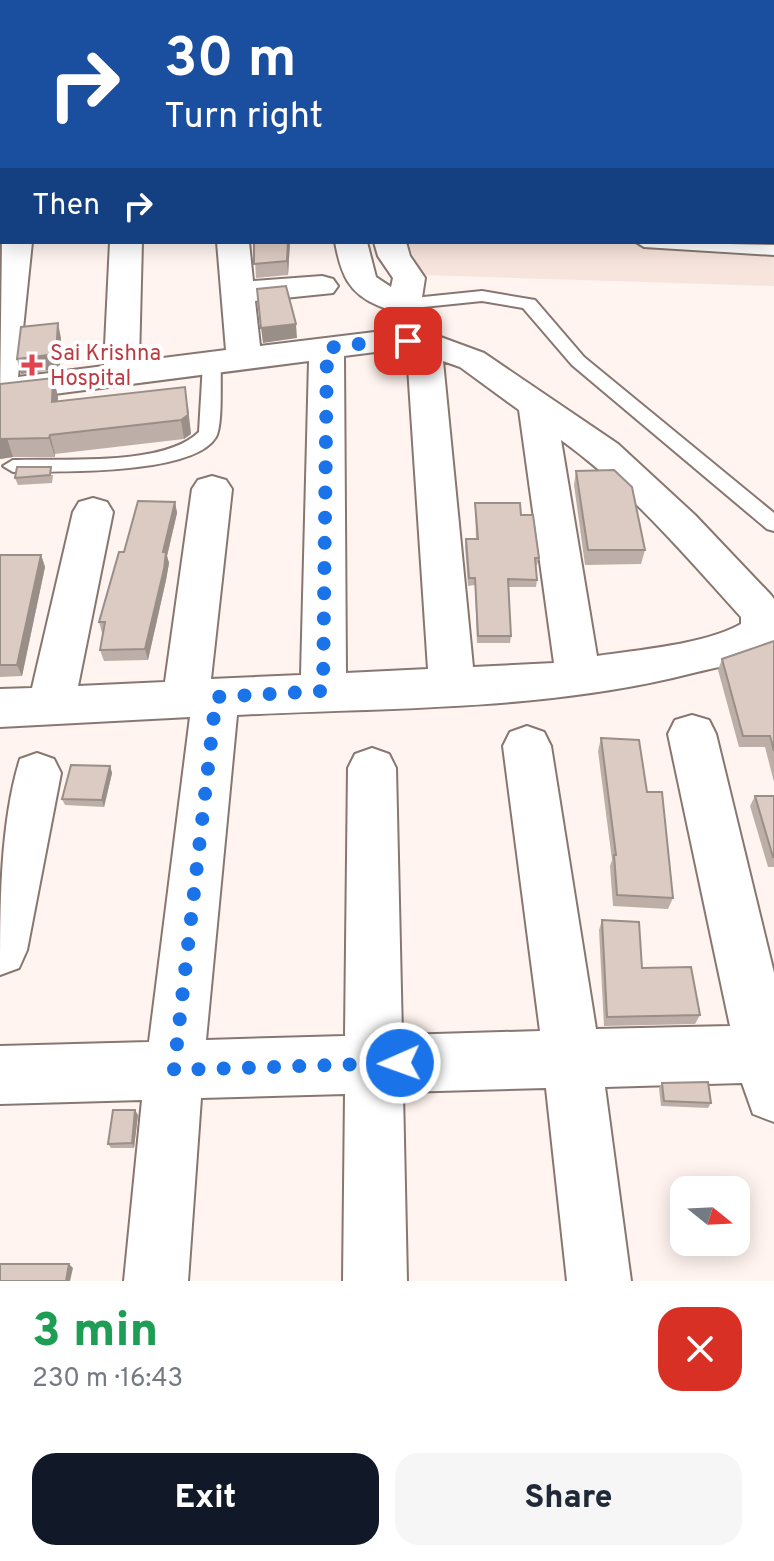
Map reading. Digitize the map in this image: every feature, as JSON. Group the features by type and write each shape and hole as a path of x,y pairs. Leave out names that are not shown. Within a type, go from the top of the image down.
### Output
{"street":[{"path":"0,379 16,244"},
{"path":"121,374 126,244"},
{"path":"228,360 238,292 233,244"},
{"path":"351,244 357,277 368,290 404,304 409,278 394,256 391,244"},
{"path":"238,292 322,286"},
{"path":"0,390 391,340 435,345 472,360 605,453 681,525 756,606 764,620 761,633 743,644 666,663 578,677 0,708"},
{"path":"424,344 452,686"},
{"path":"323,691 327,348"},
{"path":"537,406 578,677"},
{"path":"156,1281 201,698 212,489"},
{"path":"51,705 93,512"},
{"path":"0,1075 572,1058 771,1066 692,734"},
{"path":"527,746 572,1058 599,1281"},
{"path":"372,768 375,1281"},
{"path":"0,950 37,773"}],"lane":[{"path":"676,244 774,250"},
{"path":"404,304 482,296 529,304 578,361 774,524"},
{"path":"13,466 147,461 195,448 204,442 208,434 228,360"}],"shaded area":[{"path":"408,244 774,244 774,286 423,275"}],"building":[{"path":"254,244 288,244 287,261 254,264"},
{"path":"286,286 296,324 261,328 257,289"},
{"path":"58,323 56,354 17,359 21,327"},
{"path":"53,378 52,402 185,387 188,415 181,420 50,435 49,438 0,439 0,384"},
{"path":"17,467 51,467 50,475 15,478"},
{"path":"614,470 632,487 645,550 588,550 576,471"},
{"path":"138,501 175,502 163,552 166,552 164,569 145,649 100,650 105,622 99,622 119,552 124,552"},
{"path":"475,503 520,503 521,515 533,515 539,558 535,558 537,580 508,579 511,636 478,636 475,578 469,578 466,539 478,539"},
{"path":"0,555 41,555 17,665 0,665"},
{"path":"774,641 774,751 770,736 743,736 722,659"},
{"path":"601,738 639,740 647,792 662,792 673,898 617,895 616,855"},
{"path":"71,765 110,766 102,800 62,799"},
{"path":"755,796 774,796 774,857 773,857"},
{"path":"602,920 639,922 642,968 691,967 700,1015 607,1017"},
{"path":"708,1082 711,1103 664,1101 662,1083"},
{"path":"113,1110 135,1110 132,1143 108,1144"},
{"path":"0,1264 69,1264 66,1281 0,1281"}],"place":[{"name":"Sai Krishna Hospital","path":"32,365"}],"route":[{"path":"400,1063 174,1070 216,697 323,691 327,348 391,340 408,341"}]}
